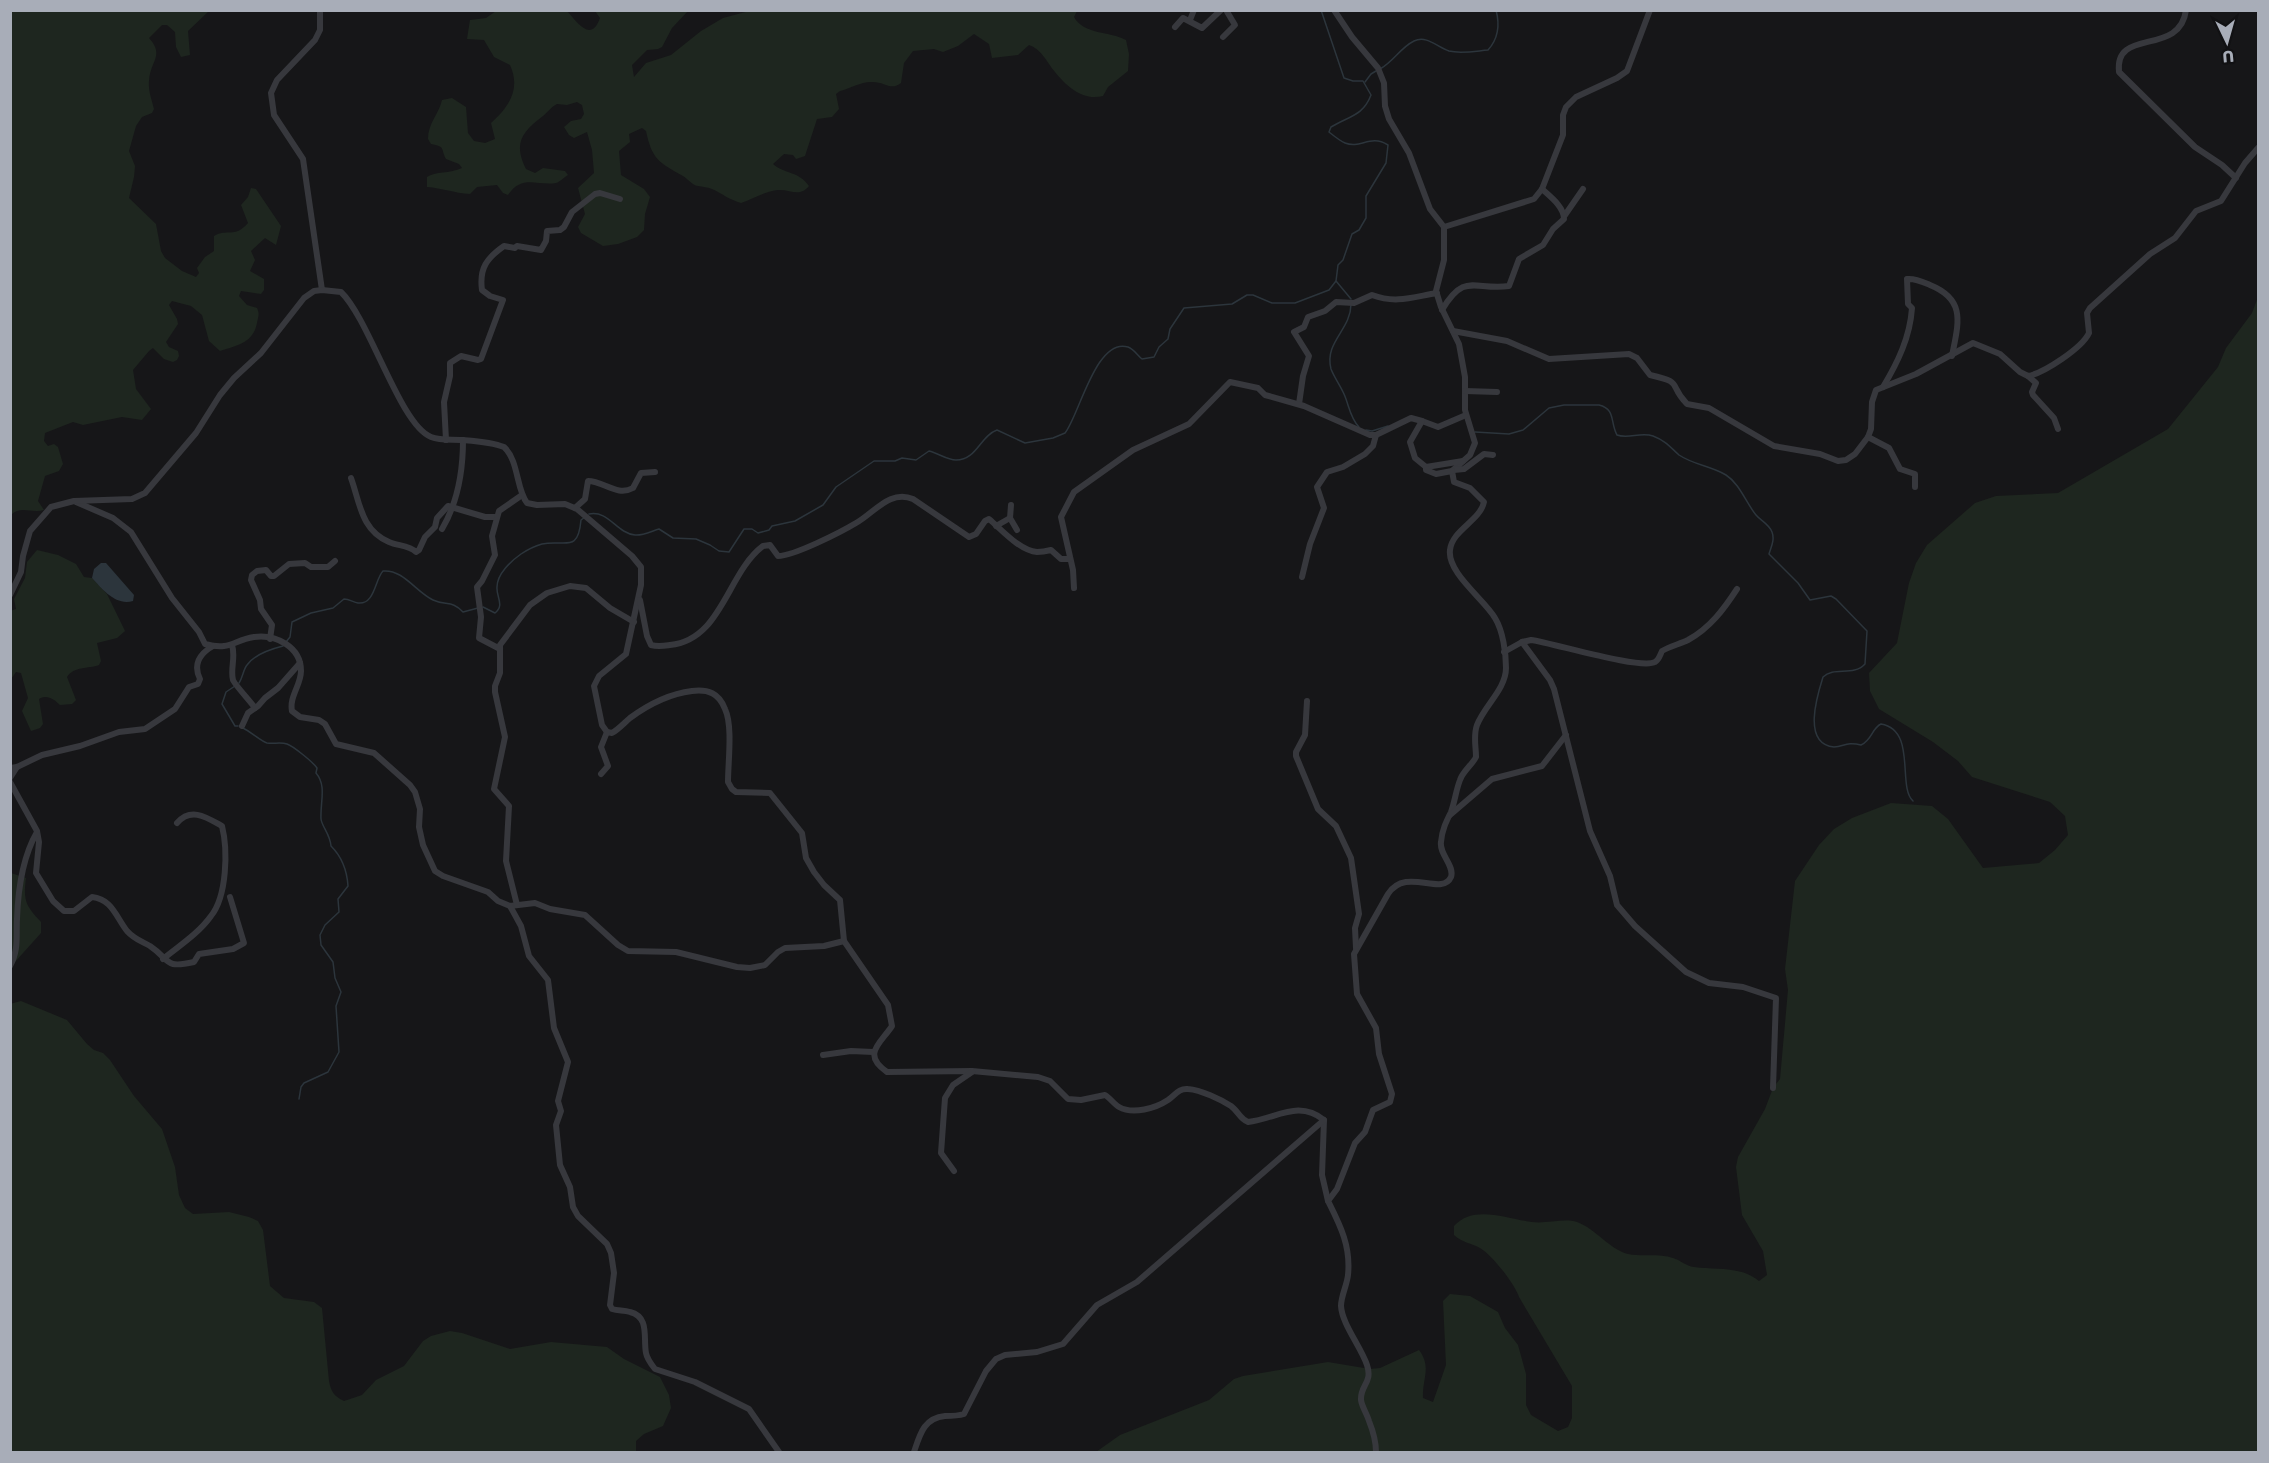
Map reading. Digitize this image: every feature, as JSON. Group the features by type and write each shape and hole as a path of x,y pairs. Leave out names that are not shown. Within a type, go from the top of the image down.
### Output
{"street":[{"path":"320,10 320,30 315,40 277,80 271,93 274,116 303,159 322,290"},
{"path":"1190,20 1194,10"},
{"path":"1175,27 1182,18 1202,28 1221,10"},
{"path":"1223,37 1235,26 1226,10"},
{"path":"1334,10 1352,37 1378,68 1382,76 1385,106 1389,119 1408,153 1430,209 1444,227 1444,260 1437,293 1442,310 1459,344 1465,371 1466,415 1475,442 1470,454 1452,470"},
{"path":"1444,227 1530,202 1542,189 1563,135 1563,115 1566,107 1576,97 1627,71 1650,10"},
{"path":"2186,10 2182,23 2174,34 2124,51 2120,60 2120,72 2195,147 2222,165 2236,178"},
{"path":"2028,376 2047,368 2073,351 2089,333 2087,313 2090,308 2144,258 2175,238 2196,211 2221,201 2245,163 2259,148"},
{"path":"1542,189 1557,202 1564,215"},
{"path":"1442,310 1453,292 1459,288 1479,284 1509,286 1519,259 1543,245 1553,229 1564,220 1564,215 1583,189"},
{"path":"446,440 444,402 450,376 450,363 461,356 480,360 503,300 490,296 482,290 481,280 486,260 504,246 514,248 522,246 541,250 546,241 547,231 560,230 564,227 572,212 595,194 600,193 621,199"},
{"path":"1882,388 1899,358 1910,326 1912,308 1908,304 1907,279 1911,278 1944,292 1956,306 1958,316 1952,356"},
{"path":"10,595 21,572 27,540 37,520 51,507 74,501 132,499 148,490 196,433 220,395 234,378 261,353 304,298 314,291 341,292 413,421 430,437 500,445 507,449 519,479 522,495 530,504 558,504 575,508 632,556 641,567 640,593 626,654 599,676 594,686 602,725 607,732"},
{"path":"1299,404 1309,356 1294,332 1304,327 1308,317 1325,310 1336,302 1354,303 1372,295 1382,300 1399,300 1437,293"},
{"path":"1454,331 1507,341 1549,359 1629,354 1637,358 1649,374 1672,381 1687,404 1709,408 1774,446 1816,453 1838,461 1846,460 1854,454 1868,437 1871,429 1873,396 1876,390 1916,374 1973,344 2000,354 2020,372 2036,382 2034,395 2054,418 2058,429"},
{"path":"1074,588 1071,559 1060,517 1076,488 1132,450 1189,424 1224,391 1229,382 1258,388 1268,396 1299,404 1370,435 1376,435 1406,419 1413,418 1438,427 1466,415"},
{"path":"1466,391 1497,392"},
{"path":"1422,421 1411,438 1410,446 1414,458 1426,467 1425,470 1436,474 1464,469 1484,454 1493,455"},
{"path":"1302,578 1310,544 1324,507 1317,487 1326,472 1343,467 1365,454 1373,446 1376,435"},
{"path":"1868,437 1889,448 1900,469 1915,474 1915,487"},
{"path":"442,529 452,510 462,471 463,440"},
{"path":"1426,467 1463,461"},
{"path":"1328,1201 1337,1189 1355,1143 1365,1132 1373,1110 1390,1102 1392,1094 1379,1054 1374,1023 1357,994 1354,954 1394,886 1410,880 1436,884 1447,882 1450,878 1451,871 1441,853 1443,829 1460,780 1476,757 1477,725 1505,675 1501,633 1495,618 1459,574 1450,554 1451,545 1455,539 1484,504 1483,499 1470,488 1453,480 1452,470"},
{"path":"575,508 585,499 588,481 614,490 626,491 633,488 641,473 655,472"},
{"path":"351,478 361,514 366,523 382,539 417,552 435,527 438,516 447,506 485,517 496,517"},
{"path":"500,649 479,638 481,617 476,592 495,555 492,536 496,517 501,509 522,495"},
{"path":"640,593 651,645 682,644 707,626 742,570 759,549 770,545 778,556 794,553 857,523 886,501 897,496 913,499 969,537 976,534 987,519 1007,537 1024,548 1037,552 1051,550 1061,559 1071,559"},
{"path":"74,501 113,518 131,532 151,568 199,632 205,644 232,645 254,637 270,639 291,646 302,672 291,704 292,711 300,717 319,720 325,724 336,744 374,753 415,792 420,809 419,827 423,845 435,871 443,876 488,892 498,901 514,905 535,903 550,909 585,915 618,945 628,951 676,952 750,968 765,965 785,948 824,946 844,941"},
{"path":"1011,505 1010,518 1017,530"},
{"path":"996,526 1010,518"},
{"path":"270,639 272,625 261,609 260,600 251,580 252,575 257,571 266,570 274,576 289,564 305,563 311,567 328,567 334,561"},
{"path":"634,622 610,608 586,588 570,586 534,601 504,639 500,649 500,673 495,692 505,737 494,789 509,806 506,861 514,905 529,956 548,980 554,1028 568,1062 558,1101 561,1111 556,1125 560,1165 570,1187 573,1208 578,1216 607,1244 611,1253 614,1263 610,1305 612,1309 630,1311 642,1321 645,1329 646,1354 655,1369 695,1382 749,1409 779,1452"},
{"path":"1504,652 1522,642 1531,640 1554,643 1611,658 1646,664 1654,663 1658,661 1662,651 1686,641 1710,625 1737,589"},
{"path":"1522,642 1550,680 1590,831 1610,876 1615,900 1623,912 1653,942 1694,976 1709,983 1743,987 1776,998 1773,1088"},
{"path":"232,645 234,682 255,708"},
{"path":"213,646 204,653 197,665 196,671 200,679 198,684 189,687 176,709 158,722 145,729 119,732 80,746 42,754 14,768 10,780 37,831 39,842 36,873 53,901 66,912 71,912 89,898 100,898 114,909 133,937 149,946 171,964 182,965 194,962 199,954 233,949 244,943 230,897"},
{"path":"242,726 248,713 278,688 300,663"},
{"path":"607,732 612,733 662,698 701,690 712,691 720,699 726,710 728,782 736,792 770,794 802,833 806,858 824,885 840,900 844,941 888,1005 892,1026 875,1046 873,1052 879,1067 887,1072 972,1071 1038,1077 1050,1082 1068,1100 1105,1095 1119,1107 1128,1111 1138,1111 1158,1105 1167,1101 1181,1089 1196,1090 1231,1106 1243,1120 1248,1122 1304,1110 1311,1111 1324,1120"},
{"path":"1307,701 1305,735 1296,756 1318,809 1336,826 1351,858 1359,914 1355,927 1356,949"},
{"path":"602,774 608,766 601,747 607,732"},
{"path":"1449,815 1492,779 1542,766 1566,735"},
{"path":"163,959 212,915 225,873 222,826 199,814 191,814 177,823"},
{"path":"10,966 17,948 17,920 22,873 30,844 37,831"},
{"path":"823,1055 850,1051 873,1052"},
{"path":"954,1171 941,1153 945,1098 953,1084 972,1071"},
{"path":"1324,1120 1322,1175 1328,1201 1343,1230 1347,1245 1348,1277 1341,1306 1370,1373 1361,1402 1374,1433 1376,1452"},
{"path":"914,1452 928,1421 964,1414 986,1371 996,1359 1005,1355 1037,1352 1063,1344 1097,1305 1137,1282 1324,1120"}],"shaded area":[{"path":"11,10 209,11 188,31 190,55 181,57 176,47 175,32 167,25 162,25 149,38 156,50 149,81 154,109 152,113 142,117 136,126 129,151 135,166 129,198 156,224 161,251 165,258 182,271 196,277 199,273 197,268 205,257 214,251 214,236 239,231 248,223 241,205 248,197 251,188 256,189 281,226 276,245 265,238 251,251 255,260 250,271 264,279 264,290 261,294 241,291 239,296 247,305 257,308 258,317 252,335 239,345 220,351 209,341 202,315 191,306 172,301 169,305 178,324 166,342 169,347 178,351 177,360 173,362 164,359 153,348 133,370 136,389 151,409 142,420 122,417 83,425 73,422 45,433 44,441 48,446 54,444 58,447 63,464 59,471 45,476 38,501 44,510 23,510 11,515"},
{"path":"564,10 589,30 593,29 600,18 595,11 688,11 672,28 662,47 647,50 632,65 634,77 646,63 671,55 701,31 723,18 753,10 1077,11 1074,17 1084,27 1126,40 1129,54 1128,71 1108,87 1103,96 1096,97 1082,95 1070,88 1041,53 1029,45 1018,55 992,58 989,44 974,34 958,46 943,52 934,49 913,51 904,63 901,83 891,86 869,82 840,91 836,94 839,109 832,117 817,119 805,156 796,159 793,155 784,154 773,164 805,181 809,186 805,190 802,192 773,191 741,203 712,189 694,184 662,163 654,154 646,131 642,128 629,134 630,142 619,151 621,175 644,189 650,197 645,214 644,230 637,237 618,244 603,246 581,233 578,227 585,214 578,188 594,173 592,150 587,132 574,138 564,127 571,121 581,119 584,114 582,105 577,102 567,105 557,104 553,107 530,127 520,145 526,169 535,173 543,168 565,171 568,175 559,182 524,183 508,195 503,193 497,185 477,187 470,194 427,187 427,177 430,175 462,168 459,164 446,159 442,148 431,144 428,139 430,128 442,100 452,98 466,107 468,133 474,141 485,143 495,139 491,123 508,104 514,90 510,65 494,57 484,40 467,39 470,20 486,18 496,11"},
{"path":"2258,297 2258,1452 1096,1452 1120,1435 1209,1400 1234,1379 1328,1362 1370,1369 1380,1368 1419,1350 1426,1368 1423,1398 1433,1402 1446,1365 1443,1301 1450,1294 1470,1296 1498,1312 1505,1328 1518,1345 1526,1374 1526,1405 1531,1415 1558,1431 1568,1427 1572,1418 1572,1386 1513,1285 1497,1263 1485,1252 1454,1235 1454,1226 1462,1219 1471,1216 1481,1214 1537,1222 1572,1221 1584,1225 1615,1248 1628,1254 1656,1255 1676,1259 1691,1266 1736,1271 1759,1281 1767,1275 1763,1251 1742,1215 1736,1167 1738,1157 1765,1109 1773,1088 1780,1079 1788,990 1785,969 1795,881 1819,845 1834,829 1852,818 1891,803 1932,806 1948,819 1983,868 2039,863 2068,835 2065,816 2050,802 1972,777 1958,761 1933,742 1879,709 1870,691 1869,673 1897,643 1909,583 1916,563 1927,545 1975,503 1996,496 2058,493 2168,429 2218,367 2226,348 2252,313"},
{"path":"37,550 58,555 76,564 84,577 92,578 107,594 125,631 117,638 97,643 101,661 99,665 77,669 67,677 76,700 72,704 60,705 48,697 39,699 43,724 40,728 31,731 22,711 28,698 21,673 16,672 11,679 10,611 16,609 14,599 25,578 27,562"},
{"path":"101,563 106,563 134,595 133,601 115,599 92,578 94,569"},
{"path":"11,873 26,878 27,903 41,922 41,933 11,964"},
{"path":"21,1001 67,1020 87,1044 110,1060 134,1096 162,1129 175,1167 179,1195 185,1208 193,1214 229,1212 258,1221 263,1230 270,1286 284,1298 314,1302 322,1308 329,1381 332,1391 344,1401 362,1395 376,1380 404,1366 423,1341 431,1336 450,1331 510,1349 551,1342 607,1347 624,1359 660,1377 669,1395 671,1408 663,1426 644,1434 636,1441 636,1452 11,1452 10,1004"}],"waterway":[{"path":"589,514 602,515 623,530 635,535 659,529 673,538 696,539 719,551 729,552 744,529 752,529 758,533 769,530 772,526 795,521 823,505 836,487 874,461 895,461 902,458 916,460 929,451 953,460 963,459 974,452 986,437 997,430 1025,443 1053,438 1065,433 1090,380 1107,354 1117,347 1128,347 1142,359 1154,357 1159,347 1168,339 1170,329 1184,308 1232,304 1247,295 1253,295 1272,303 1295,303 1329,290 1336,281 1338,265 1343,260 1352,234 1359,230 1366,218 1366,196 1386,163 1388,145 1376,141 1345,143 1329,132 1331,127 1360,111 1371,95 1363,81 1344,78 1321,10"},
{"path":"1380,69 1409,44 1423,39 1454,52 1488,50 1497,32 1496,10"},
{"path":"1365,82 1376,71"},
{"path":"1336,281 1351,299"},
{"path":"1351,304 1350,313 1334,343 1330,360 1332,372 1359,427"},
{"path":"1475,432 1509,434 1523,430 1549,408 1564,405 1599,405 1610,413 1617,435 1653,436 1665,442 1679,455 1731,479 1756,515 1771,529 1773,541 1769,554 1798,583 1810,600 1831,596 1867,631 1865,664 1855,670 1833,672 1823,677 1814,718 1818,737 1824,744 1834,747 1861,745 1881,724 1892,728 1903,747 1906,784 1913,801"},
{"path":"1366,430 1372,431 1388,426"},
{"path":"483,607 495,613 498,610 500,604 497,591 498,582 505,568 513,560 539,545 573,541 577,537 581,520 585,517"},
{"path":"286,642 290,637 292,622 311,613 333,608 344,599 364,603 371,596 383,571 390,571 403,577 433,600 452,605 463,612 478,608"},
{"path":"239,683 250,661 263,653 283,646"},
{"path":"235,686 226,692 222,704 235,726 238,726"},
{"path":"243,728 265,742 290,745 317,768 316,773 322,789 322,822 331,846 343,864 348,886 338,899 339,912 325,925 320,935 321,945 333,962 335,978 341,992 336,1006 339,1052 328,1072 304,1083 299,1099"}]}
